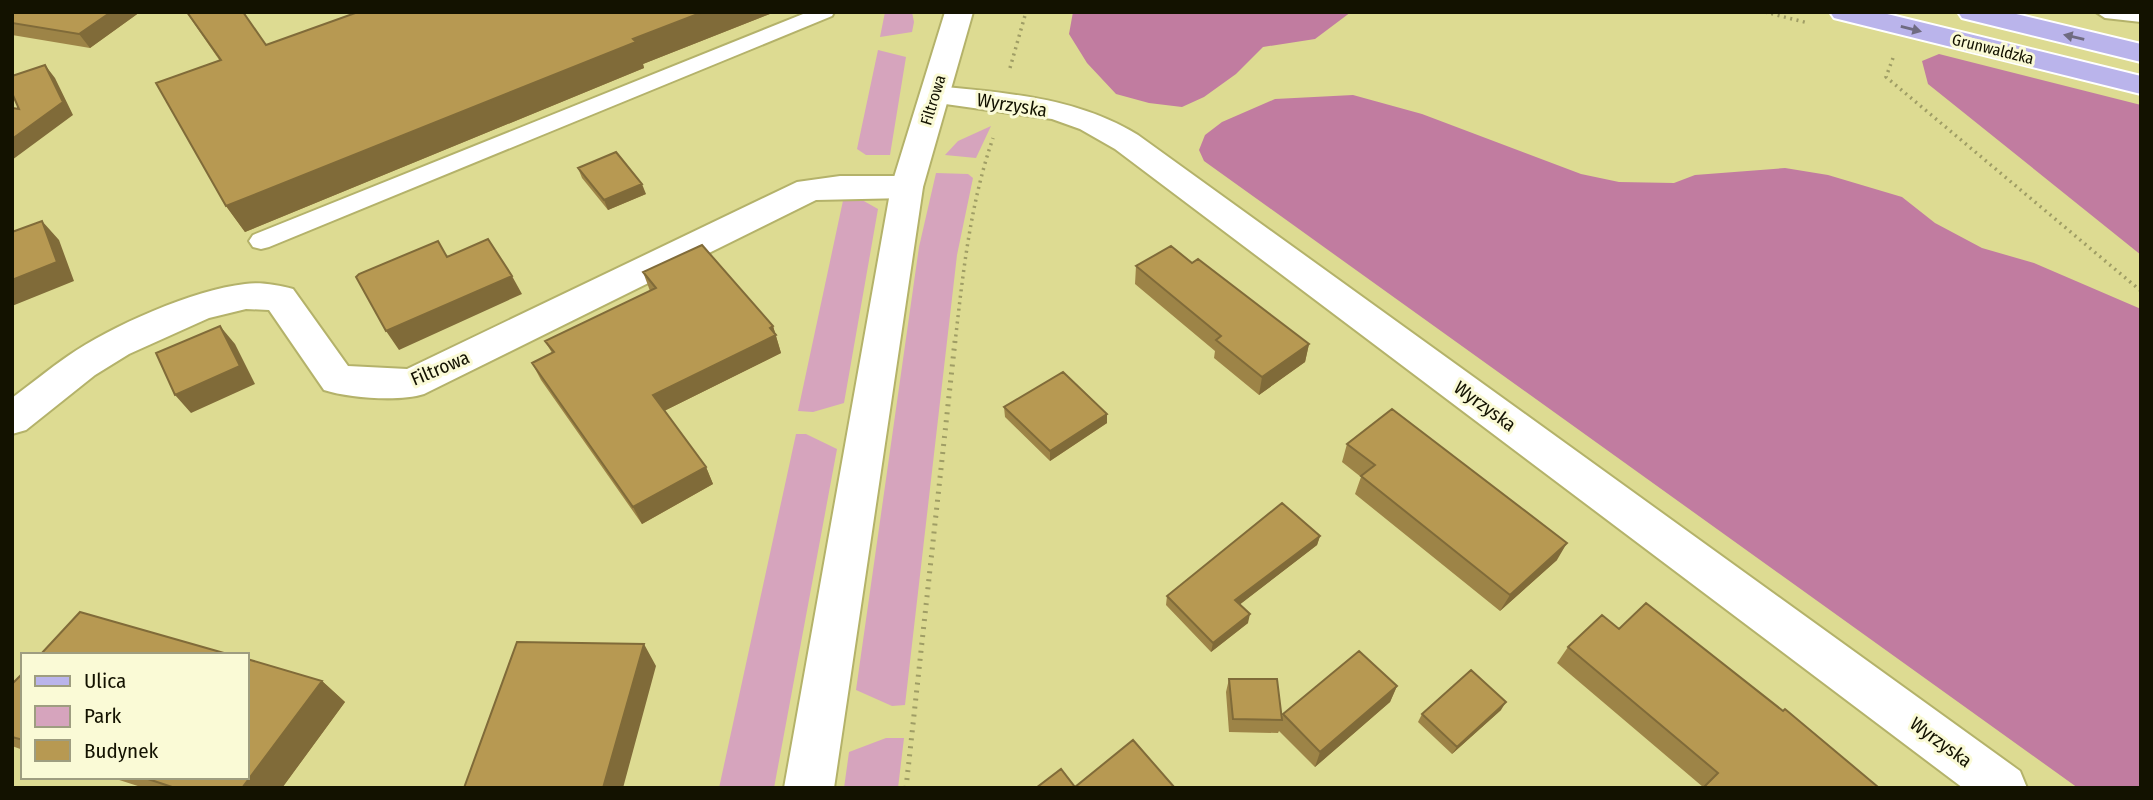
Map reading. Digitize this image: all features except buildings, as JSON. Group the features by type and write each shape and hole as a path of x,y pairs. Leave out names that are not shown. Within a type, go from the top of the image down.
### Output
{"main road":[{"name":"Grunwaldzka","path":"1844,12 2141,85"},
{"name":"Grunwaldzka","path":"1972,12 2141,53"}],"street":[{"name":"Filtrowa","path":"809,788 907,187 959,12"},
{"name":"Wyrzyska","path":"935,95 1009,103 1079,118 1148,156 1180,184 2003,788"},
{"name":"Filtrowa","path":"12,419 82,365 116,344 199,307 246,296 280,298 337,380 411,384 809,190 907,187"}],"lane":[{"path":"261,242 825,12"},
{"path":"2105,12 2141,16"}],"path":[{"path":"1008,74 1027,12"},
{"path":"1893,56 1886,77 2141,291"},
{"path":"906,788 966,244 981,173 997,132"}],"green space":[{"path":"885,12 912,12 912,32 880,37"},
{"path":"878,50 906,57 890,155 866,155 857,149"},
{"path":"991,126 976,158 945,155 958,141"},
{"path":"936,173 968,174 973,178 957,255 905,705 892,706 856,690 919,247"},
{"path":"844,196 855,196 878,209 844,403 813,412 798,411"},
{"path":"796,434 806,434 837,449 774,788 719,788"},
{"path":"886,738 904,738 898,788 844,788 849,752"}],"shaded area":[{"path":"1073,12 1351,12 1315,39 1263,47 1236,74 1204,97 1182,107 1149,103 1116,94 1087,63 1069,34"},
{"path":"1939,54 2141,105 2141,255 1928,84 1922,61"},
{"path":"1353,95 1422,114 1581,174 1619,182 1674,183 1695,175 1785,168 1828,175 1902,197 1935,223 1982,248 2034,263 2141,309 2141,788 2078,788 1204,161 1199,150 1205,135 1222,122 1275,99"}]}
